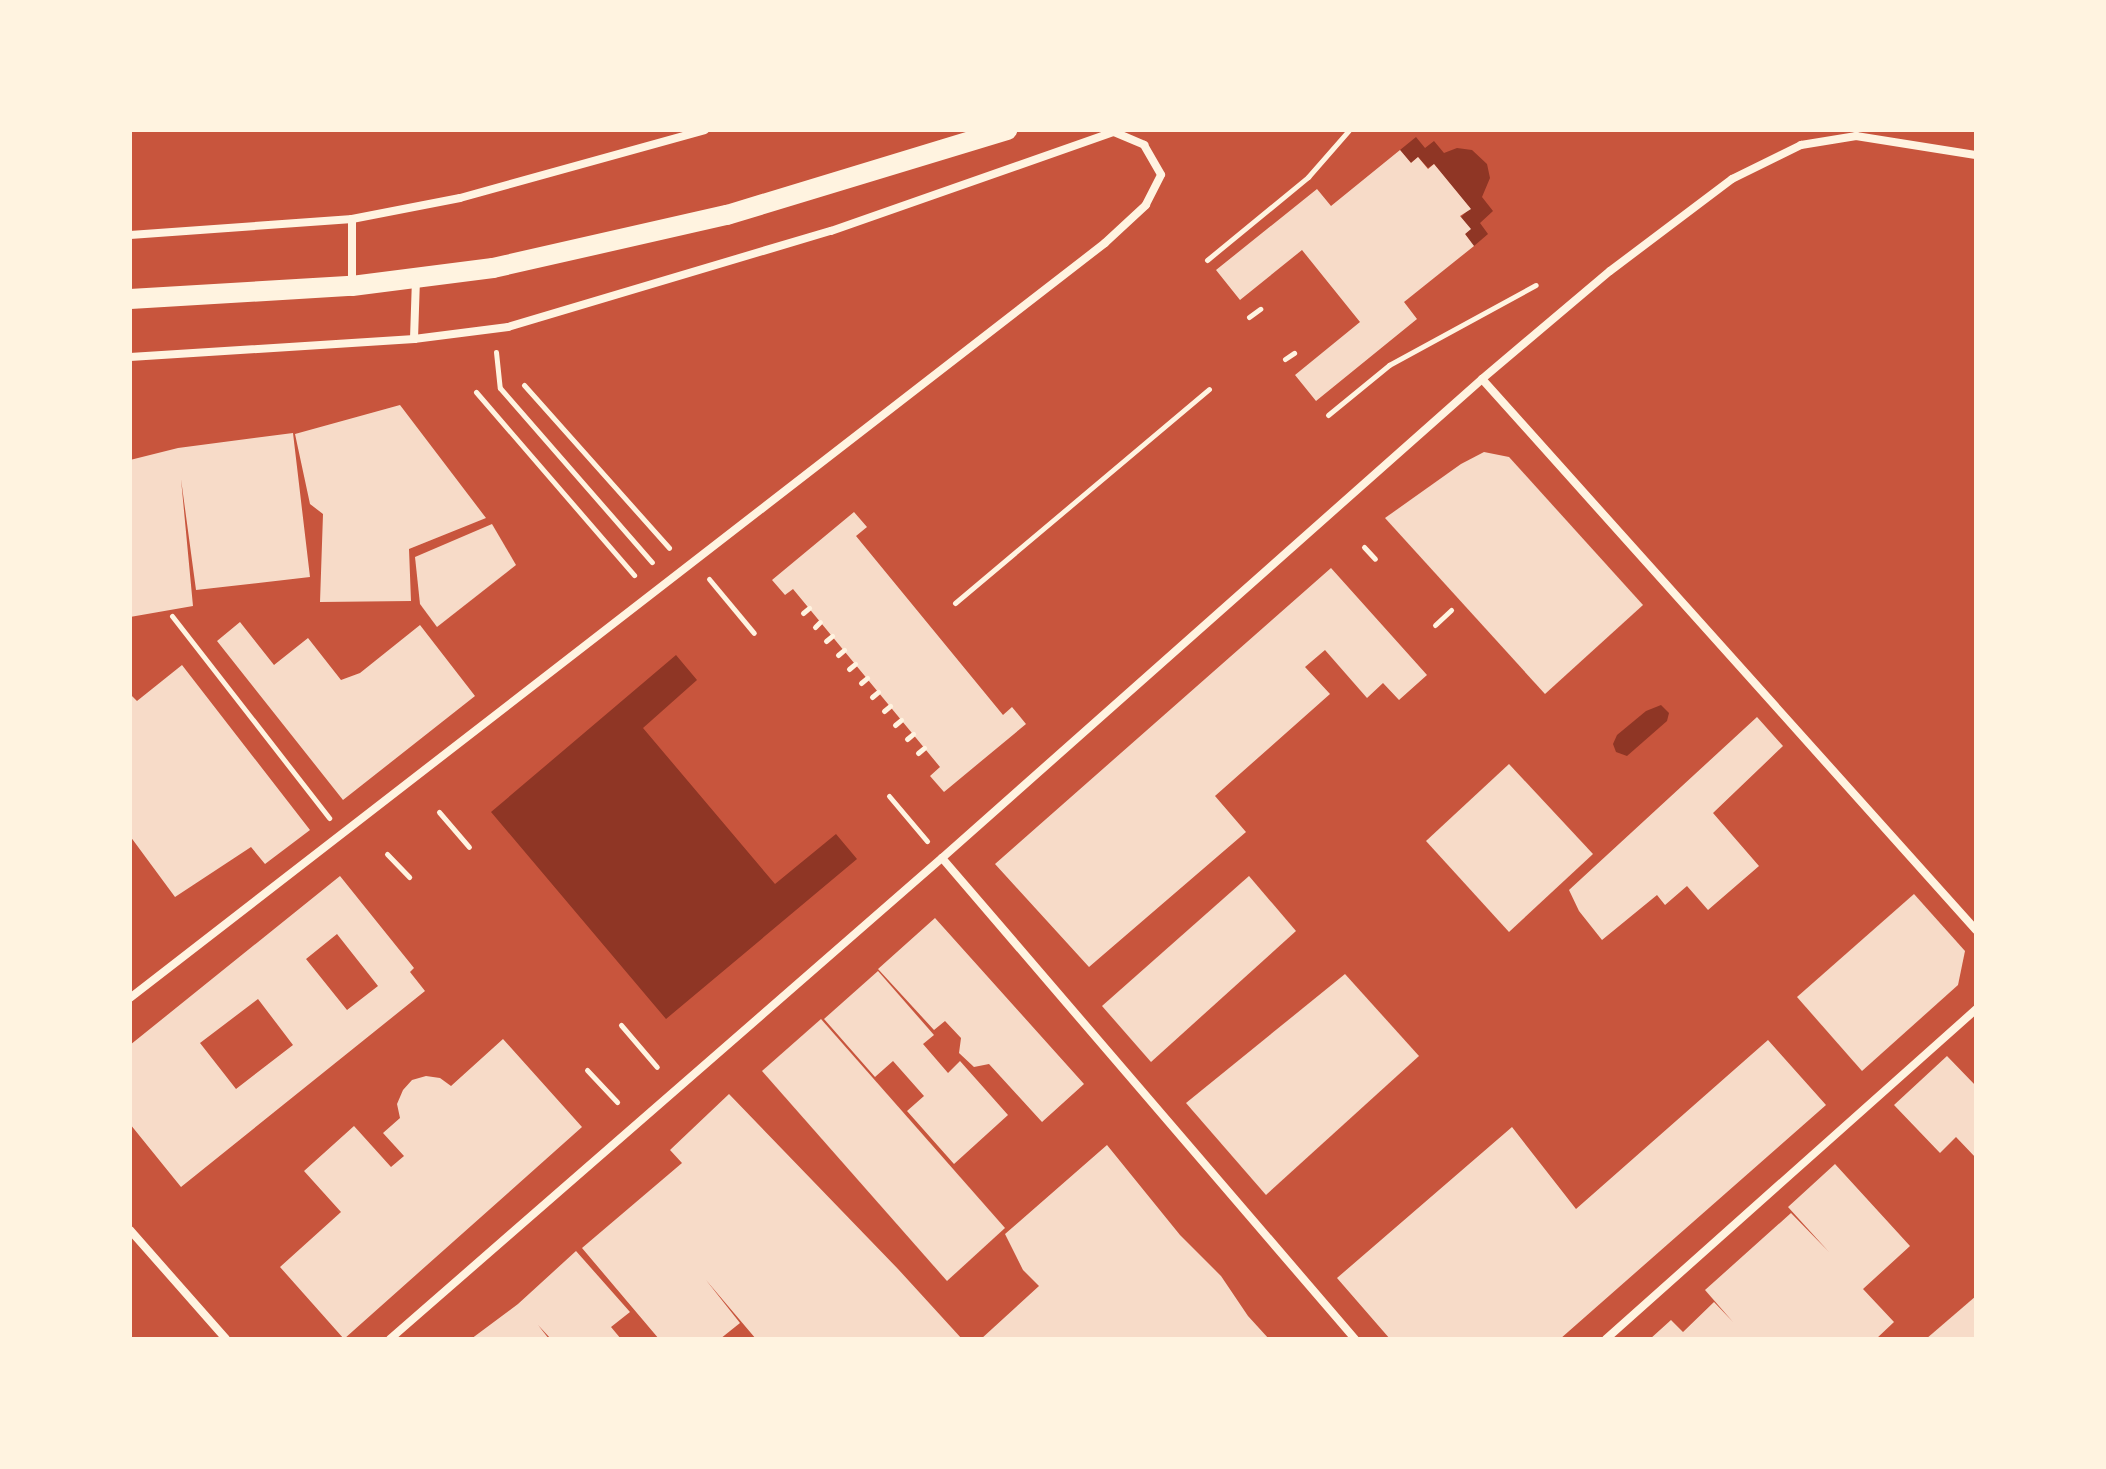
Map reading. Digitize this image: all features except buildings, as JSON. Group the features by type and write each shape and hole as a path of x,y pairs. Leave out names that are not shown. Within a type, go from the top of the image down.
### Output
{"main road":[{"path":"130,299 352,286 493,268 727,215 1007,130"}],"street":[{"path":"130,235 352,219 460,198 705,130"},
{"path":"130,357 414,339 493,329 831,231 1114,132 1144,145 1161,175 1146,205 1105,243 130,998"},
{"path":"390,1339 942,858 1482,379 1610,271 1732,179 1801,145 1856,136 1976,155"},
{"path":"352,219 352,286"},
{"path":"414,339 416,279"},
{"path":"1482,379 1976,930"},
{"path":"942,858 1355,1339"},
{"path":"1606,1339 1976,1009"},
{"path":"130,1230 226,1339"}],"path":[{"path":"1207,260 1308,177 1349,130"},
{"path":"1328,415 1389,365 1536,285"},
{"path":"1249,317 1260,309"},
{"path":"493,329 500,388 652,562"},
{"path":"1285,359 1294,353"},
{"path":"524,385 669,548"},
{"path":"955,603 1209,389"},
{"path":"476,392 634,575"},
{"path":"1364,547 1375,559"},
{"path":"694,561 754,633"},
{"path":"803,613 809,608"},
{"path":"1435,625 1451,610"},
{"path":"172,616 342,834"},
{"path":"826,641 832,636"},
{"path":"838,655 844,650"},
{"path":"849,669 855,664"},
{"path":"872,697 878,692"},
{"path":"884,711 890,706"},
{"path":"895,725 901,720"},
{"path":"918,753 924,748"},
{"path":"889,796 942,858"},
{"path":"439,812 469,847"},
{"path":"387,854 409,877"},
{"path":"621,1025 657,1067"},
{"path":"587,1070 617,1102"}],"shaded area":[{"path":"1416,137 1425,148 1434,141 1444,153 1457,148 1472,150 1487,164 1490,178 1482,197 1493,211 1480,223 1488,234 1474,246 1465,234 1470,229 1461,217 1470,208 1434,164 1428,168 1418,157 1411,163 1400,150"},
{"path":"676,655 697,680 643,728 775,884 836,834 857,859 666,1019 491,812"},
{"path":"1661,705 1669,713 1667,721 1627,756 1616,752 1613,744 1617,735 1646,711"}]}
